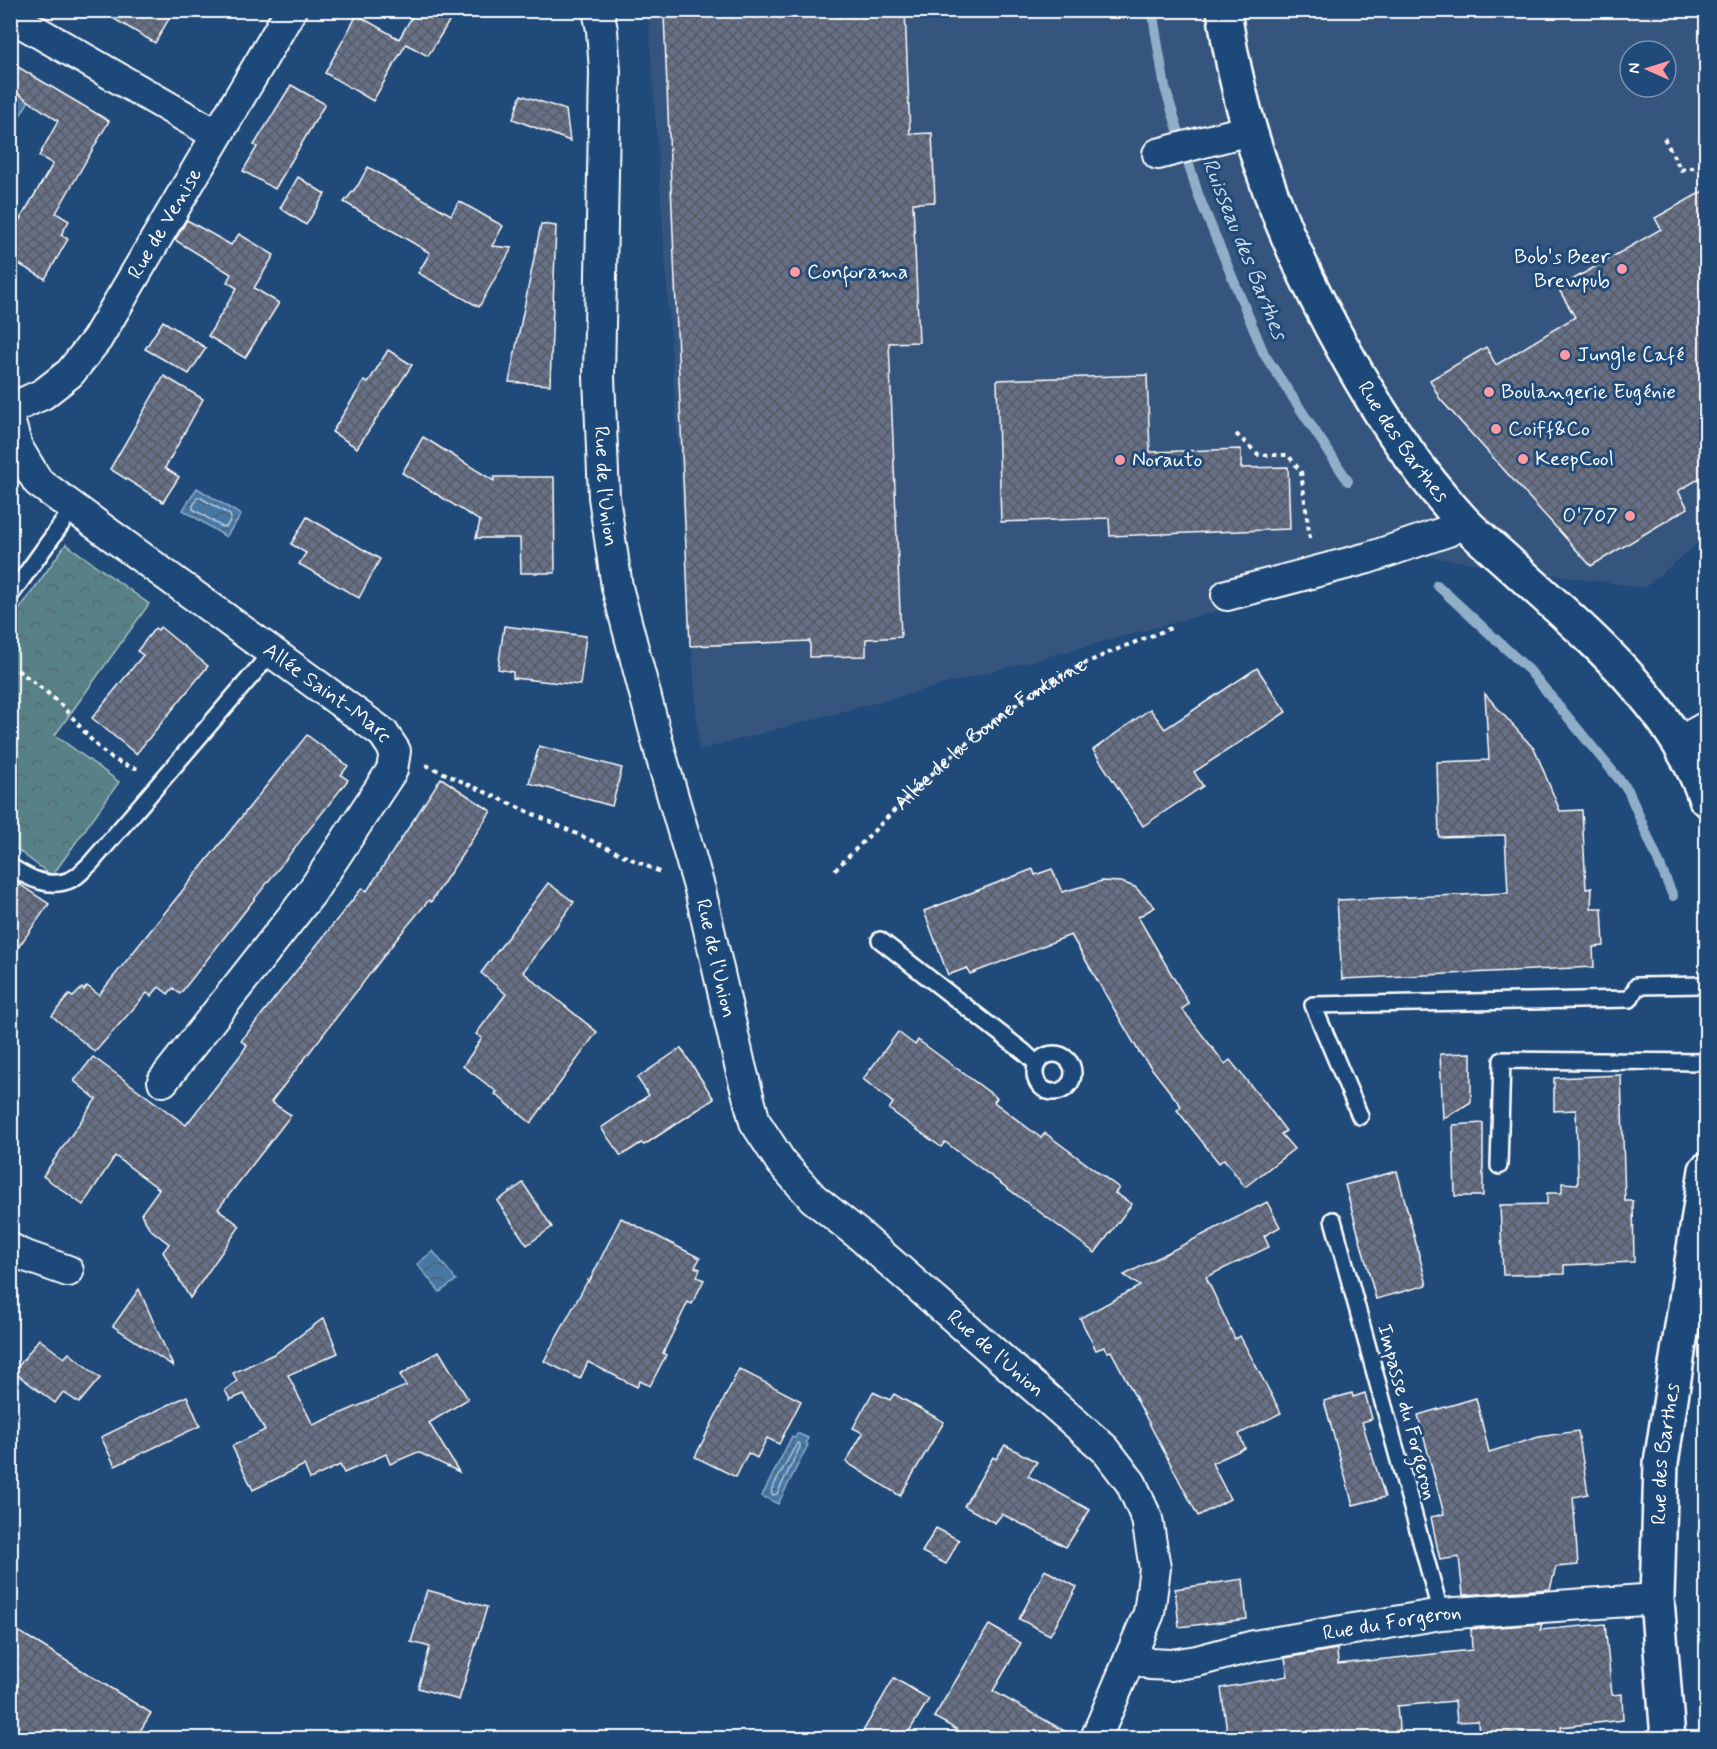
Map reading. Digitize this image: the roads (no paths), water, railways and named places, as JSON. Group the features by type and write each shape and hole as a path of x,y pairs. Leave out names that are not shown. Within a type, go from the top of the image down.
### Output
{"street":[{"name":"Rue de Venise","path":"10,410 43,394 70,373 97,339 291,10"},
{"name":"Rue de l'Union","path":"598,10 605,71 599,377 604,497 617,587 662,759 700,890 755,1122 781,1162 813,1198 858,1234 1105,1449 1131,1483 1147,1519 1155,1568 1149,1613 1096,1738"},
{"name":"Rue des Barthes","path":"1224,10 1236,81 1249,130 1263,175 1293,254 1334,333 1382,417 1418,467 1462,521 1618,663 1650,700 1693,734 1700,780 1707,800"},
{"path":"10,16 217,135"},
{"path":"1158,154 1249,130"},
{"name":"Allée Saint-Marc","path":"10,423 23,468 38,482 383,733 395,751 392,770 311,893 163,1080"},
{"path":"1227,595 1368,558 1448,531 1462,521"},
{"name":"Rue des Barthes","path":"1668,1738 1657,1599 1661,1463 1707,1170"},
{"path":"10,1248 20,1254 68,1271"},
{"name":"Rue du Forgeron","path":"1131,1656 1150,1664 1171,1665 1197,1661 1254,1646 1441,1614 1657,1599"}],"lane":[{"path":"10,596 73,507"},
{"path":"10,866 29,878 54,884 72,879 90,864 272,652"},
{"path":"880,940 1037,1064"},
{"path":"1360,1116 1313,1005 1630,999 1637,986 1707,985"},
{"path":"1499,1166 1502,1059 1707,1062"},
{"name":"Impasse du Forgeron","path":"1333,1220 1441,1614"}],"water":[{"path":"23,82 36,89 11,131 11,102"},
{"path":"197,488 241,515 226,537 183,510"},
{"path":"433,1251 456,1280 440,1292 417,1264"},
{"path":"797,1433 808,1438 806,1443 808,1445 778,1504 762,1496 792,1436 795,1438"}],"waterway":[{"name":"Ruisseau des Barthes","path":"1152,10 1165,88 1199,197 1264,354 1348,481"},
{"name":"Ruisseau des Barthes","path":"1437,585 1529,670 1628,790 1673,896"}],"place":[{"name":"Bob's Beer Brewpub","path":"1622,269"},
{"name":"Conforama","path":"795,272"},
{"name":"Jungle Café","path":"1565,355"},
{"name":"Boulangerie Eugénie","path":"1489,392"},
{"name":"Coiff&Co","path":"1496,429"},
{"name":"KeepCool","path":"1523,459"},
{"name":"Norauto","path":"1120,460"},
{"name":"O'707","path":"1630,516"}]}
